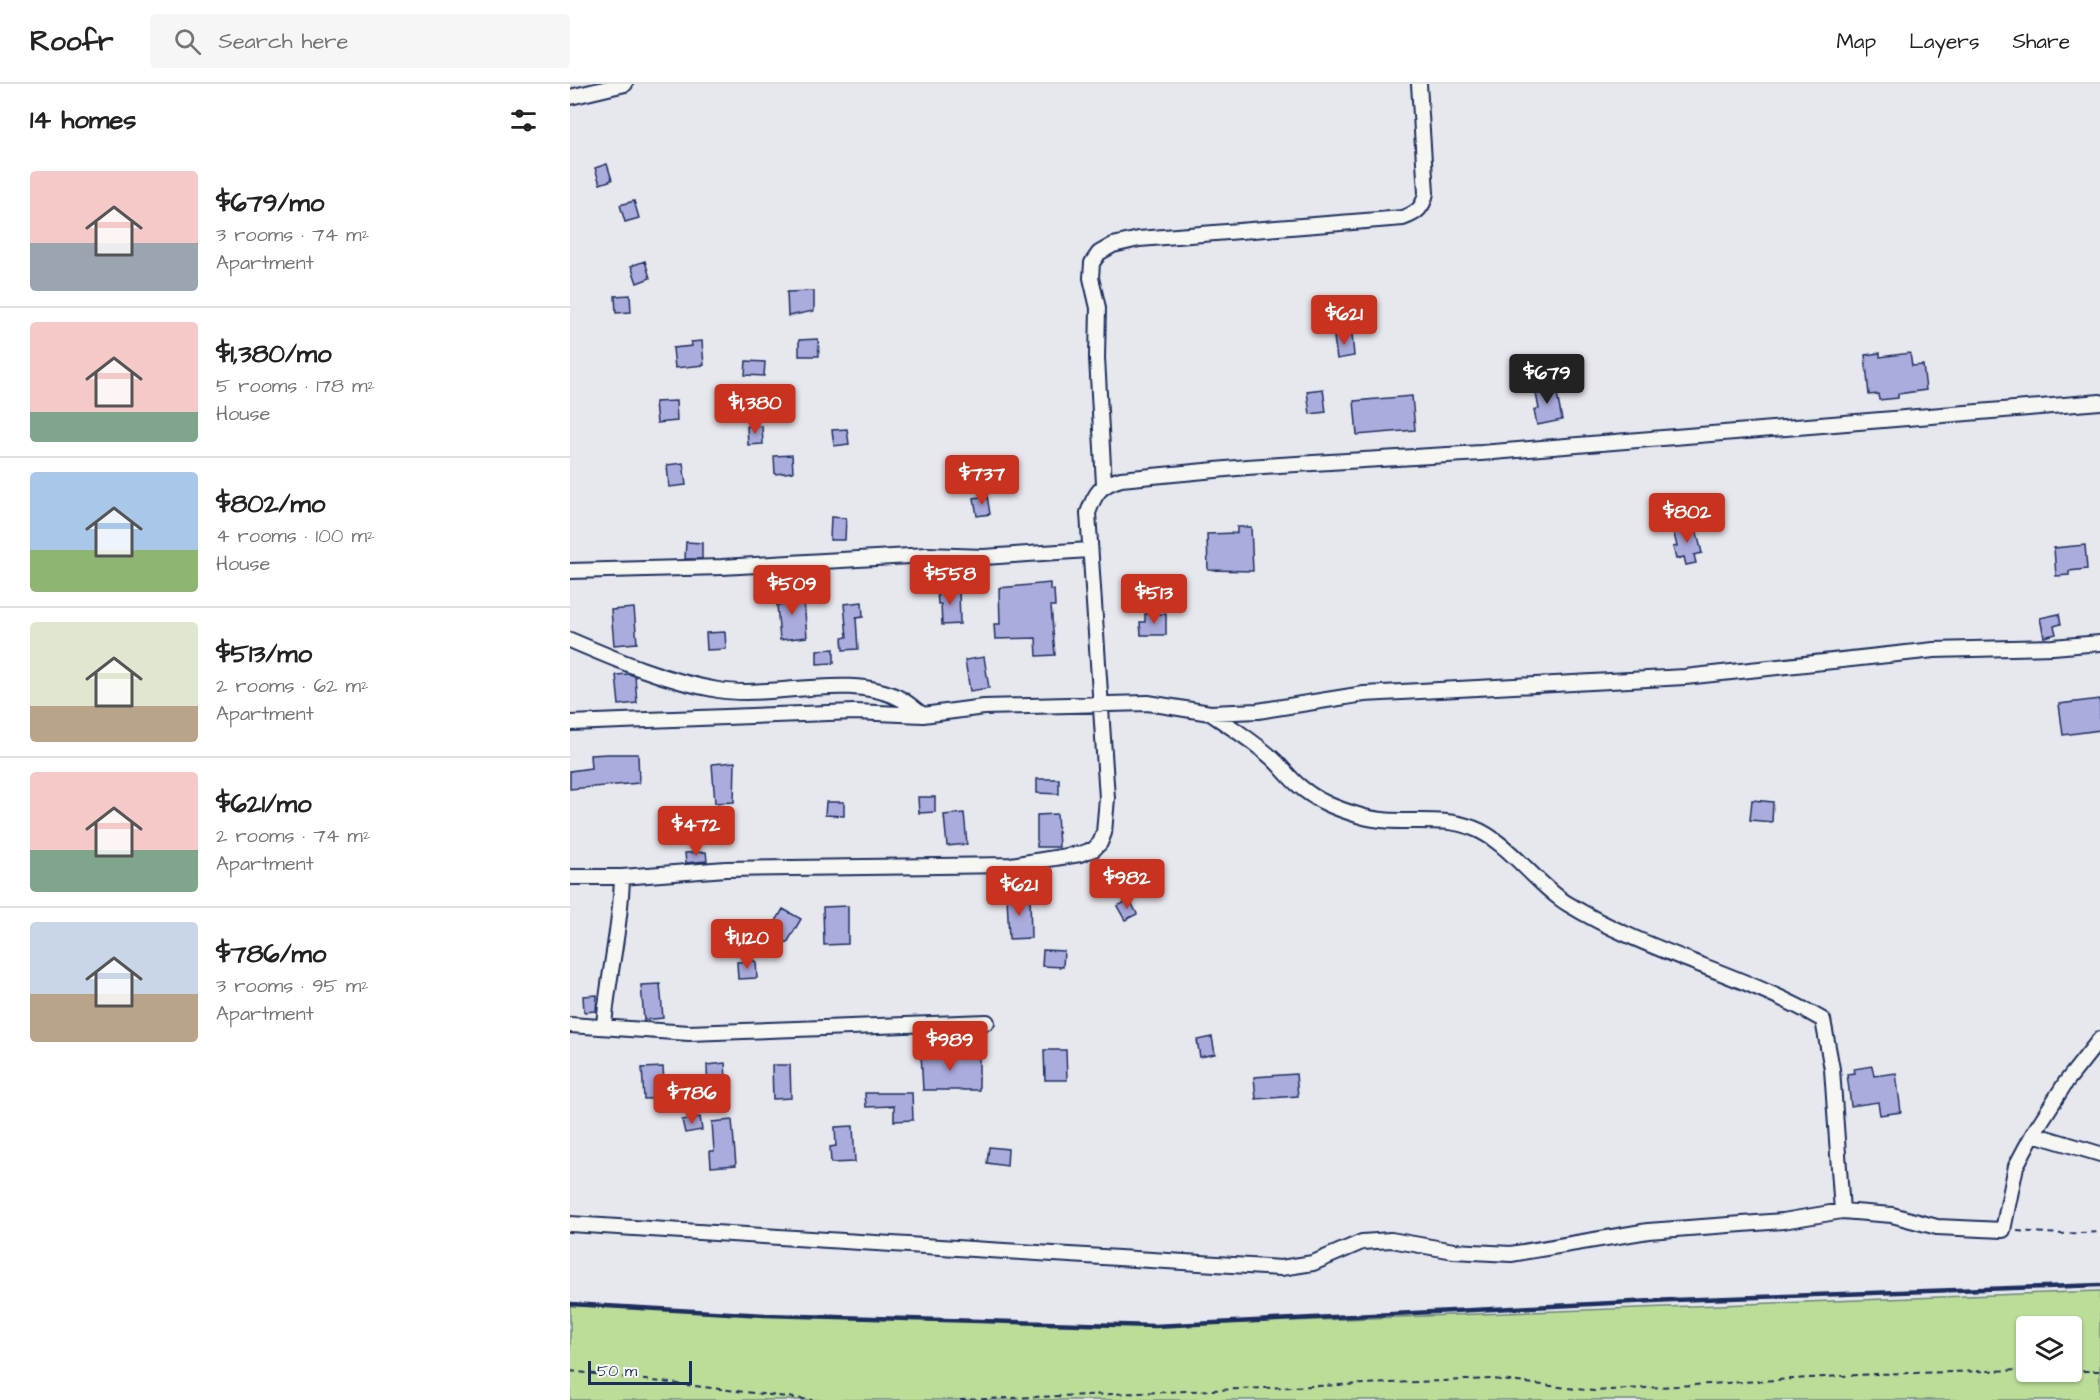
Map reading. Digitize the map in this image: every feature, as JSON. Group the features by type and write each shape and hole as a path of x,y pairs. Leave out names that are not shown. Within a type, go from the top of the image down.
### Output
{"street":[{"path":"570,97 625,84"},
{"path":"1104,484 1097,358 1098,308 1091,278 1092,263 1099,253 1113,245 1139,239 1403,218 1415,214 1424,205 1426,193 1419,84"},
{"path":"570,877 622,877 726,868 1011,865 1080,854 1094,849 1100,843 1104,833 1107,798 1088,513 1095,494 1104,484 1121,479 1247,467 1493,452 2100,402"},
{"path":"570,571 722,567 903,556 984,556 1089,550"},
{"path":"570,640 670,680 748,693 829,687 850,688 900,699 923,716"},
{"path":"570,723 855,712 923,716 984,707 1148,703 1210,713 1258,711 1365,694 1685,677 1934,650 2053,647 2099,641"},
{"path":"1210,713 1251,740 1317,800 1365,818 1400,822 1449,822 1472,827 1486,834 1541,885 1568,904 1643,944 1791,1002 1823,1020 1832,1069 1842,1211"},
{"path":"604,1026 609,974 622,915 622,877"},
{"path":"570,1025 689,1033 987,1022"},
{"path":"570,1224 1281,1268 1312,1263 1362,1242 1391,1240 1454,1251 1511,1254 1648,1231 1783,1221 1842,1211 1892,1215 1937,1227 2002,1230 2016,1166 2066,1082 2100,1039"},
{"path":"2033,1134 2100,1154"}],"path":[{"path":"2002,1230 2061,1234 2100,1232"},
{"path":"960,1400 1110,1398 1492,1379 1594,1391 1875,1374 2016,1370"},
{"path":"570,1371 812,1400"},
{"path":"2082,1371 2100,1371"}],"green space":[{"path":"2100,1291 2100,1400 570,1400 570,1304 765,1315 1155,1326"}],"building":[{"path":"607,164 612,180 600,184 595,168"},
{"path":"634,201 639,218 625,222 620,205"},
{"path":"645,261 650,278 637,283 631,266"},
{"path":"814,291 814,311 788,316 787,292"},
{"path":"630,295 631,312 616,313 615,296"},
{"path":"1352,334 1354,356 1337,359 1334,337"},
{"path":"818,339 819,356 799,356 799,340"},
{"path":"702,341 704,365 675,368 673,348 692,346 691,342"},
{"path":"1880,353 1880,357 1910,353 1912,366 1923,365 1926,390 1898,394 1898,398 1879,400 1878,394 1869,395 1865,355"},
{"path":"746,361 765,362 764,376 745,375"},
{"path":"1555,384 1562,420 1537,425 1534,410 1539,409 1535,388"},
{"path":"1323,389 1326,412 1310,414 1307,391"},
{"path":"1412,396 1415,430 1357,435 1354,401"},
{"path":"676,401 677,421 657,423 655,402"},
{"path":"747,426 762,426 763,444 748,445"},
{"path":"847,429 849,444 834,446 832,430"},
{"path":"792,455 793,472 775,474 774,456"},
{"path":"683,463 686,485 669,487 667,465"},
{"path":"987,496 990,514 977,516 974,498"},
{"path":"831,517 846,518 845,540 830,540"},
{"path":"1695,525 1702,553 1694,555 1696,563 1686,565 1684,557 1676,559 1673,547 1677,546 1673,530"},
{"path":"1237,527 1251,527 1253,571 1208,570 1207,534 1237,533"},
{"path":"686,542 702,543 702,559 685,559"},
{"path":"2085,545 2087,569 2069,571 2069,575 2056,576 2054,548"},
{"path":"1050,583 1050,590 1054,590 1055,606 1051,606 1055,655 1037,656 1036,638 995,639 994,624 1000,624 999,588"},
{"path":"803,589 807,637 780,640 777,605 784,604 783,591"},
{"path":"959,589 960,624 942,625 941,604 938,604 937,590"},
{"path":"862,602 863,617 856,618 858,649 843,650 842,638 847,637 844,604"},
{"path":"634,608 637,643 614,645 611,610"},
{"path":"1145,614 1166,614 1166,635 1141,635 1140,622 1145,622"},
{"path":"2059,614 2061,624 2054,626 2056,634 2044,637 2040,618"},
{"path":"725,632 726,649 707,650 706,633"},
{"path":"834,649 834,663 817,664 817,650"},
{"path":"984,657 989,688 970,691 965,660"},
{"path":"616,675 635,676 637,703 619,705"},
{"path":"2100,699 2100,730 2063,735 2059,704"},
{"path":"638,754 639,783 570,789 570,771 591,768 590,755"},
{"path":"735,762 734,802 715,803 712,764"},
{"path":"1037,779 1059,779 1059,794 1037,793"},
{"path":"918,797 935,797 935,812 919,813"},
{"path":"1752,800 1773,802 1772,822 1750,820"},
{"path":"826,802 844,802 844,816 825,815"},
{"path":"964,813 967,844 947,846 944,815"},
{"path":"1057,814 1059,847 1037,847 1037,815"},
{"path":"706,852 707,861 686,863 685,853"},
{"path":"1030,896 1031,938 1009,939 1007,897"},
{"path":"1130,900 1137,914 1125,920 1117,906"},
{"path":"848,906 848,944 824,945 823,907"},
{"path":"783,909 801,919 787,943 769,933"},
{"path":"1043,950 1064,951 1063,967 1042,966"},
{"path":"756,961 757,978 738,979 737,962"},
{"path":"660,984 663,1018 644,1020 641,985"},
{"path":"597,995 596,1011 584,1012 583,996"},
{"path":"1212,1037 1215,1054 1200,1057 1197,1040"},
{"path":"1044,1050 1066,1050 1067,1080 1045,1080"},
{"path":"943,1052 979,1055 979,1090 923,1090 921,1054"},
{"path":"725,1063 727,1094 708,1095 707,1065"},
{"path":"772,1065 790,1065 791,1098 773,1099"},
{"path":"1872,1066 1874,1076 1896,1073 1901,1112 1880,1115 1878,1102 1851,1106 1847,1074 1855,1073 1854,1069"},
{"path":"663,1067 665,1098 644,1099 642,1068"},
{"path":"1296,1074 1298,1096 1256,1099 1254,1077"},
{"path":"865,1093 912,1093 913,1120 894,1121 894,1106 866,1107"},
{"path":"700,1117 702,1130 685,1133 682,1120"},
{"path":"732,1120 736,1165 711,1167 710,1151 714,1151 712,1122"},
{"path":"853,1126 855,1162 831,1163 830,1147 836,1146 835,1127"},
{"path":"989,1147 1008,1149 1007,1166 987,1163"}],"railway":[{"path":"570,1304 765,1315 1155,1326 1673,1300 2100,1285"}]}
